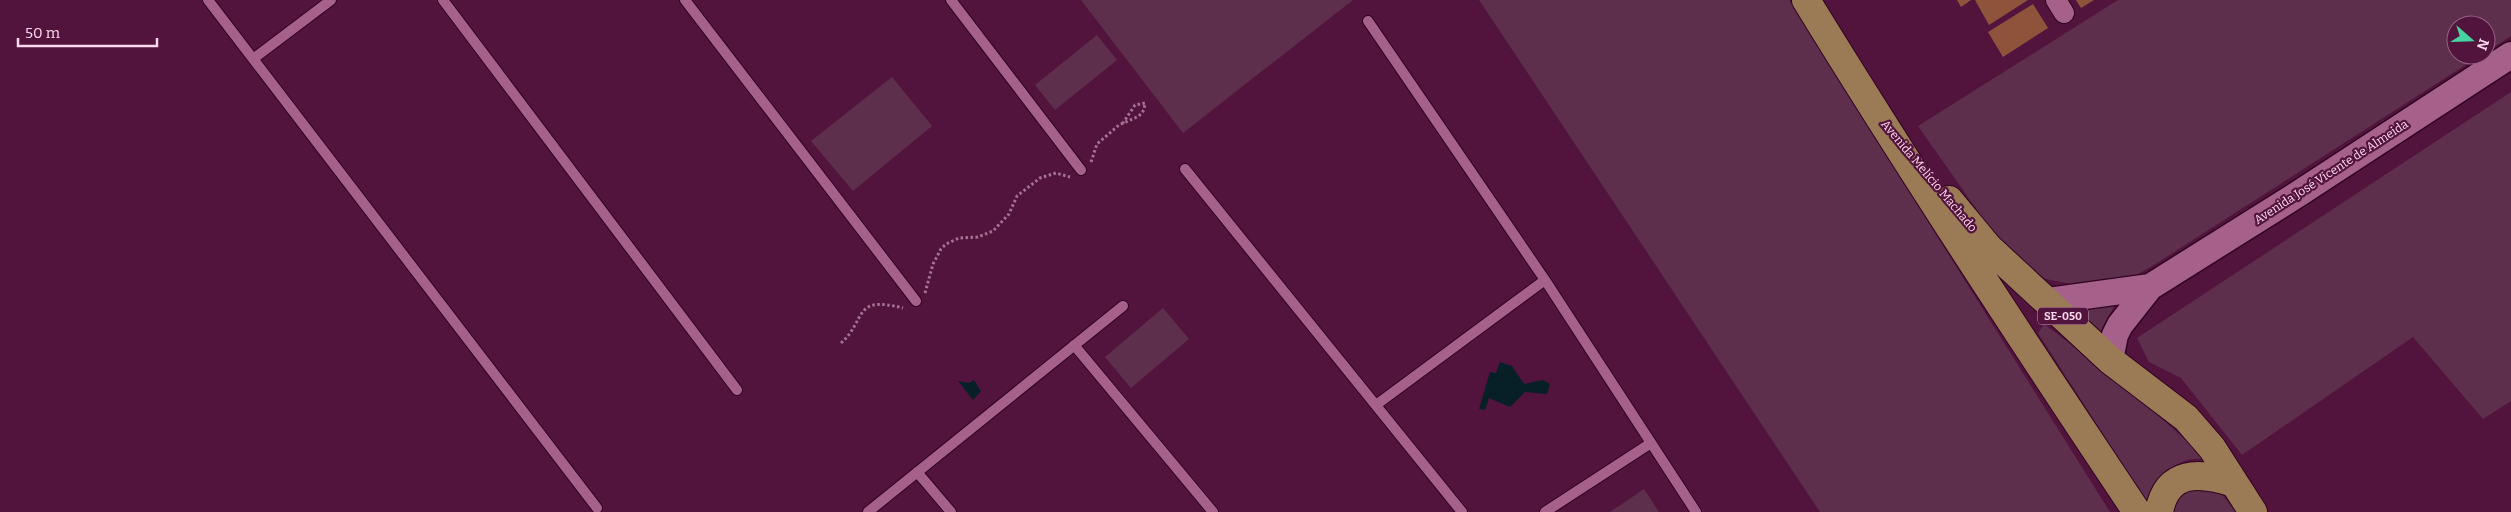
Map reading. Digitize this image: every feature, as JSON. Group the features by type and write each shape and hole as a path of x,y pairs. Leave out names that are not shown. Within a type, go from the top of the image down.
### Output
{"main road":[{"name":"SE-050","path":"1806,0 1875,113"},
{"name":"Avenida Melício Machado","path":"1875,113 1988,247 2110,360 2186,418 2212,448 2253,512"},
{"name":"Avenida Melício Machado","path":"1875,113 2021,339 2137,512"},
{"path":"2021,339 2021,326 2028,313 2034,306 2048,301"},
{"path":"2159,512 2164,494 2172,484 2184,478 2202,475 2234,483"}],"street":[{"name":"Avenida José Vicente de Almeida","path":"2150,287 2298,194 2511,55"},
{"path":"2048,301 2150,287"},
{"path":"2110,360 2115,335 2120,325 2150,287"}],"lane":[{"path":"208,0 597,508"},
{"path":"252,59 331,0"},
{"path":"443,0 737,390"},
{"path":"951,0 1081,170"},
{"path":"690,2 916,302"},
{"path":"1368,21 1545,280 1696,512"},
{"path":"1185,168 1462,512"},
{"path":"1376,405 1545,280"},
{"path":"868,512 1123,306"},
{"path":"1074,345 1213,512"},
{"path":"1545,512 1651,443"},
{"path":"917,472 951,512"}],"path":[{"path":"841,343 850,336 858,315 868,307 885,305 906,309 924,296 936,256 946,244 959,238 978,237 993,231 1013,208 1016,196 1040,178 1056,173 1068,178 1081,170 1092,162 1097,144 1123,123 1140,116 1144,110 1145,103 1135,104 1123,123"}],"shaded area":[{"path":"1081,0 1353,0 1183,133"},
{"path":"1479,0 1789,0 2110,512 1820,512"},
{"path":"2118,0 2511,0 2511,36 2496,46 2496,15 2446,15 2446,65 2465,65 2157,263 2124,282 2081,286 2046,279 2033,273 1996,237 1918,126"},
{"path":"1097,35 1117,60 1055,110 1035,85"},
{"path":"892,77 932,126 853,191 811,141"},
{"path":"2511,92 2511,401 2483,419 2413,337 2242,455 2181,378 2149,362 2137,338"},
{"path":"2117,301 2099,334 2066,308"},
{"path":"1163,308 1189,339 1131,388 1105,357"},
{"path":"2044,324 2123,384 2209,461 2199,459 2188,460 2170,469 2156,485 2148,504 2038,333"},
{"path":"2188,486 2219,491 2236,512 2171,512 2174,501"},
{"path":"1644,489 1659,512 1610,512"}],"water":[{"path":"1500,362 1512,366 1524,384 1543,380 1550,384 1547,394 1525,392 1510,407 1489,398 1485,410 1479,409 1490,372 1496,373"},
{"path":"974,380 981,391 973,400 958,381 969,383"}],"building":[{"path":"1957,0 1971,0 1961,7"},
{"path":"1975,0 2028,0 1989,25"},
{"path":"2076,0 2094,0 2081,8"},
{"path":"2033,4 2048,28 2003,57 1988,32"}]}
